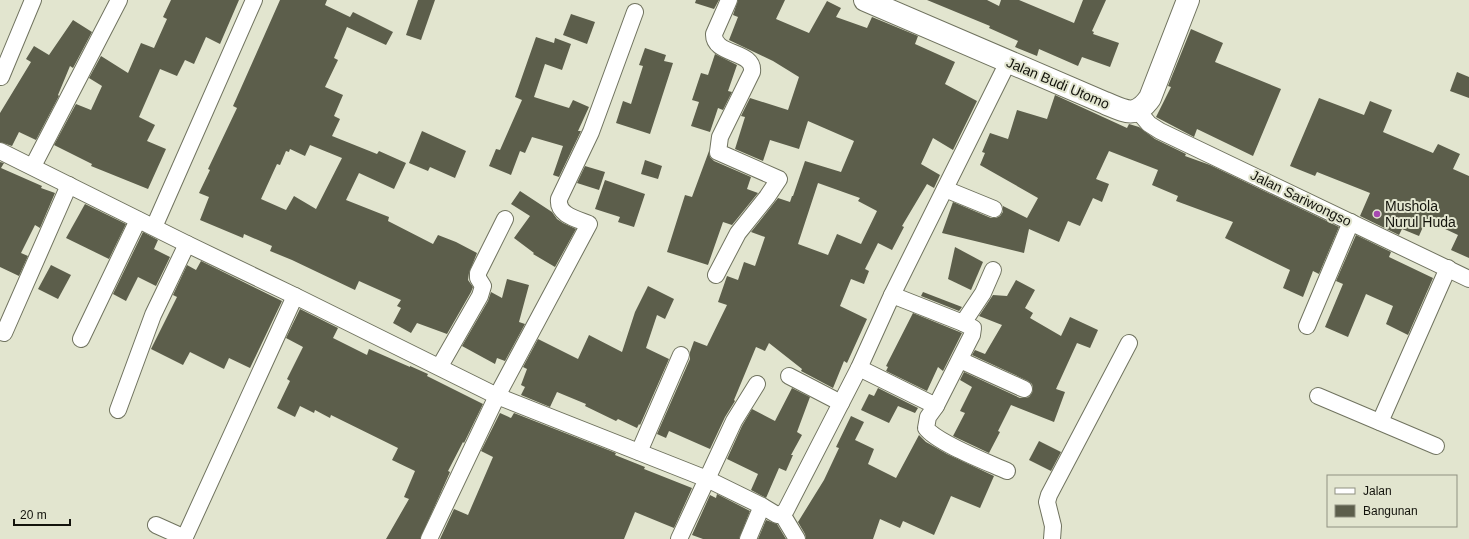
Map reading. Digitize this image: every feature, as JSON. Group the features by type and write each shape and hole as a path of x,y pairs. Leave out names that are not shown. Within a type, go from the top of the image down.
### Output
{"street":[{"path":"1,77 33,0"},
{"path":"33,166 119,0"},
{"path":"154,227 254,0"},
{"path":"716,275 738,233 779,180 718,152 720,137 752,72 749,62 721,47 716,43 714,38 714,34 728,0"},
{"name":"Jalan Budi Utomo","path":"865,0 1126,112 1138,111"},
{"path":"1138,111 1145,106 1150,98 1188,0"},
{"path":"429,539 497,396 589,224 562,212 558,204 559,199 591,132 635,12"},
{"path":"0,151 33,166 187,244 440,366 497,396 707,479 777,515 782,514 786,510 859,368 892,295 1008,62"},
{"name":"Jalan Sariwongso","path":"1138,111 1149,124 1160,131 1469,279"},
{"path":"4,333 69,185"},
{"path":"945,189 994,209"},
{"path":"440,366 480,296 483,286 478,278 478,273 505,219"},
{"path":"81,339 138,220"},
{"path":"1307,326 1351,222"},
{"path":"118,410 153,316 187,244"},
{"path":"1380,422 1448,268"},
{"path":"963,323 983,293 993,270"},
{"path":"892,295 973,328 960,360 926,422 926,428 930,434 942,441 1007,471"},
{"path":"156,525 185,538 295,296"},
{"path":"1052,539 1053,526 1047,502 1049,495 1129,343"},
{"path":"639,452 681,355"},
{"path":"960,360 1024,389"},
{"path":"859,368 936,406"},
{"path":"789,376 841,403"},
{"path":"678,539 734,421 757,384"},
{"path":"1318,396 1436,446"},
{"path":"748,539 762,506"},
{"path":"782,514 797,539"}],"building":[{"path":"171,0 239,0 220,44 206,37 194,64 185,60 177,76 160,69 139,117 155,125 147,141 166,149 148,189 91,166 92,164 54,145 76,104 91,110 102,86 89,78 101,56 128,73 141,43 154,48 167,19 163,17"},
{"path":"280,0 327,0 325,5 350,17 353,12 393,32 386,45 347,27 334,58 338,60 325,87 343,95 334,116 340,119 332,136 377,154 379,151 406,163 394,189 359,173 346,200 389,217 388,221 433,244 438,235 477,253 469,273 468,280 473,287 447,334 417,323 411,333 393,323 401,308 397,306 401,300 359,281 355,290 270,251 272,246 244,234 243,238 200,220 209,197 199,193 210,170 208,169 237,108 233,106","holes":["310,145 342,158 316,209 294,196 286,210 261,199 277,164 280,165 286,151 289,152 290,149 305,156"]},
{"path":"418,0 435,0 421,40 406,35"},
{"path":"696,0 719,0 714,9 695,3"},
{"path":"738,0 785,0 776,19 809,33 827,1 841,8 836,17 867,28 872,17 918,36 915,44 955,62 945,84 977,101 953,150 933,138 921,164 940,175 934,188 927,184 902,226 904,227 892,250 878,243 865,269 869,271 864,284 851,279 840,306 867,319 847,363 844,361 833,388 801,371 802,369 769,343 765,351 756,347 734,400 735,401 725,417 710,449 669,431 666,438 657,434 690,359 690,352 694,341 707,346 727,305 718,302 727,276 738,280 744,262 755,266 765,237 751,232 778,198 790,202 805,161 841,172 854,141 808,121 799,149 770,140 763,161 735,149 745,117 741,116 750,98 788,110 799,77 773,61 729,40 738,17 733,15","holes":["818,183 860,198 858,201 877,211 861,244 837,234 828,255 798,244"]},
{"path":"927,0 987,0 999,6 1001,0 1019,0 1074,23 1083,0 1106,0 1092,31 1094,32 1093,34 1119,43 1110,67 1082,57 1078,66 1039,49 1037,56 1015,47 1018,41 989,28 990,26"},
{"path":"571,14 595,22 587,44 563,35"},
{"path":"73,20 92,32 73,68 70,66 58,95 59,96 36,140 19,132 12,146 0,142 0,113 31,62 26,59 34,46 49,55"},
{"path":"1191,29 1223,43 1215,62 1281,89 1253,156 1197,129 1194,137 1156,117 1171,87 1168,86"},
{"path":"536,37 554,43 555,38 571,44 562,70 545,64 534,97 569,108 573,100 589,107 578,131 581,131 559,177 553,175 563,146 532,137 525,153 520,151 511,175 489,166 496,149 500,150 522,100 515,97"},
{"path":"645,48 666,55 664,61 673,63 650,134 616,123 623,101 631,104 643,66 639,65"},
{"path":"715,54 737,65 728,91 732,92 723,110 718,108 710,132 691,126 699,102 692,100 701,73 708,75"},
{"path":"1457,72 1469,77 1469,98 1450,91"},
{"path":"1055,95 1127,128 1129,124 1139,127 1155,139 1186,154 1185,156 1210,165 1339,227 1319,274 1313,271 1303,297 1283,288 1290,270 1225,238 1233,222 1176,201 1178,196 1152,185 1158,170 1109,151 1096,179 1109,184 1102,202 1093,198 1080,226 1068,221 1059,242 1029,229 1024,253 942,233 953,202 991,218 1000,216 1003,212 1003,206 1027,218 1038,198 980,165 985,153 982,152 990,133 1008,139 1017,110 1047,119"},
{"path":"1319,98 1364,115 1370,101 1392,110 1383,132 1433,153 1438,144 1460,154 1453,169 1469,176 1469,258 1451,250 1458,235 1426,220 1419,236 1402,229 1399,235 1360,216 1370,193 1317,172 1315,176 1290,166"},
{"path":"422,131 466,151 455,178 430,167 428,171 409,163"},
{"path":"709,151 710,157 714,161 751,177 747,189 758,193 732,225 723,222 708,265 667,252 685,195 692,197"},
{"path":"645,160 662,166 658,179 641,174"},
{"path":"0,162 4,163 1,168 42,186 41,188 55,193 40,228 35,225 21,253 28,256 19,276 0,267"},
{"path":"585,166 605,172 599,190 577,183"},
{"path":"605,180 645,194 634,227 618,222 620,217 595,209"},
{"path":"520,191 552,212 557,219 576,229 555,267 533,254 534,253 514,238 530,216 511,204"},
{"path":"85,204 126,224 109,259 66,238"},
{"path":"143,232 158,240 154,249 170,257 156,286 138,277 126,301 113,294"},
{"path":"1356,235 1391,252 1389,257 1433,278 1408,335 1386,324 1393,306 1366,294 1348,337 1325,327 1343,284 1336,281"},
{"path":"955,247 983,262 971,290 948,279"},
{"path":"201,261 282,301 250,368 229,358 224,369 190,352 183,365 151,349 177,297 173,295 187,265 196,270"},
{"path":"51,265 71,275 58,299 38,289"},
{"path":"507,279 529,285 519,322 525,324 505,361 497,358 495,364 462,346 488,301 491,292 502,298"},
{"path":"1016,280 1035,290 1025,308 1033,313 1030,318 1061,336 1070,317 1098,330 1090,348 1077,343 1056,389 1065,392 1054,422 1011,405 998,431 1000,432 989,453 953,436 965,413 960,411 972,387 960,380 964,372 1020,398 1029,397 1032,393 1032,384 1028,381 972,355 975,350 985,354 1002,325 979,316 993,295 1007,296"},
{"path":"648,286 674,299 665,319 657,315 646,348 669,359 640,425 639,424 637,428 618,419 616,421 585,406 586,404 557,392 550,407 521,395 525,387 521,385 527,369 523,367 538,339 578,359 589,335 622,352 635,312"},
{"path":"923,292 962,307 959,311 921,296"},
{"path":"300,309 338,328 333,338 367,355 369,349 410,366 428,374 427,376 483,404 464,443 463,442 448,471 450,472 420,539 386,539 409,499 404,497 415,471 392,460 398,448 331,415 330,418 315,410 314,413 300,406 295,417 277,408 290,381 287,379 303,347 286,338"},
{"path":"913,313 962,333 943,371 938,367 927,391 886,371 888,367 886,366"},
{"path":"792,388 810,397 797,432 802,435 791,455 793,455 786,471 779,468 766,498 751,490 758,474 727,459 742,426 752,409 775,421"},
{"path":"878,388 918,408 915,413 898,406 889,423 861,410 869,394 874,396"},
{"path":"500,413 511,418 514,413 616,453 615,455 645,467 644,469 692,488 674,528 635,512 624,539 440,539 454,509 468,515 493,457 481,451"},
{"path":"851,416 864,422 855,440 874,449 868,464 896,478 919,435 926,442 947,454 994,476 980,508 951,496 934,535 903,521 900,528 880,519 873,539 806,539 805,534 798,522 824,480 839,448 836,447"},
{"path":"1039,441 1061,452 1051,471 1029,460"},
{"path":"717,494 750,511 739,539 703,539 692,535 710,495 716,498"},
{"path":"766,520 777,524 786,539 758,539"}],"place":[{"name":"Mushola Nurul Huda","path":"1377,214"}]}
